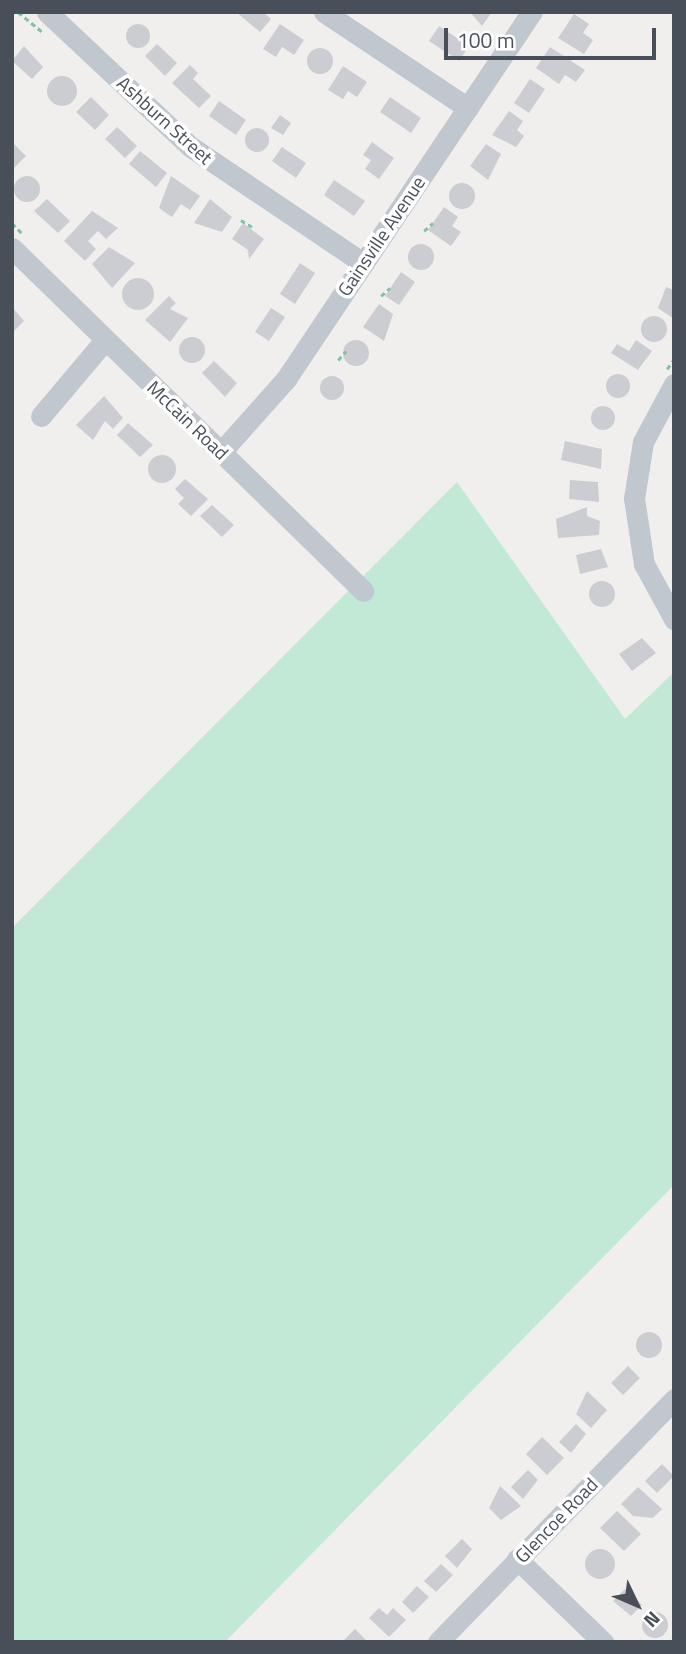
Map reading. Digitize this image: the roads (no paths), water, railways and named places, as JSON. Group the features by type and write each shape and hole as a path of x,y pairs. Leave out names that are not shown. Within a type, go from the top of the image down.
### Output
{"street":[{"name":"Ashburn Street","path":"47,12 191,147 363,263"},
{"path":"324,12 468,108"},
{"name":"Gainsville Avenue","path":"221,452 277,392 532,12"},
{"name":"McCain Road","path":"20,243 105,340 363,591"},
{"path":"41,416 105,340"},
{"path":"674,384 643,442 634,498 644,564 674,619"},
{"name":"Glencoe Road","path":"438,1642 674,1398"},
{"path":"517,1559 603,1642"}]}
